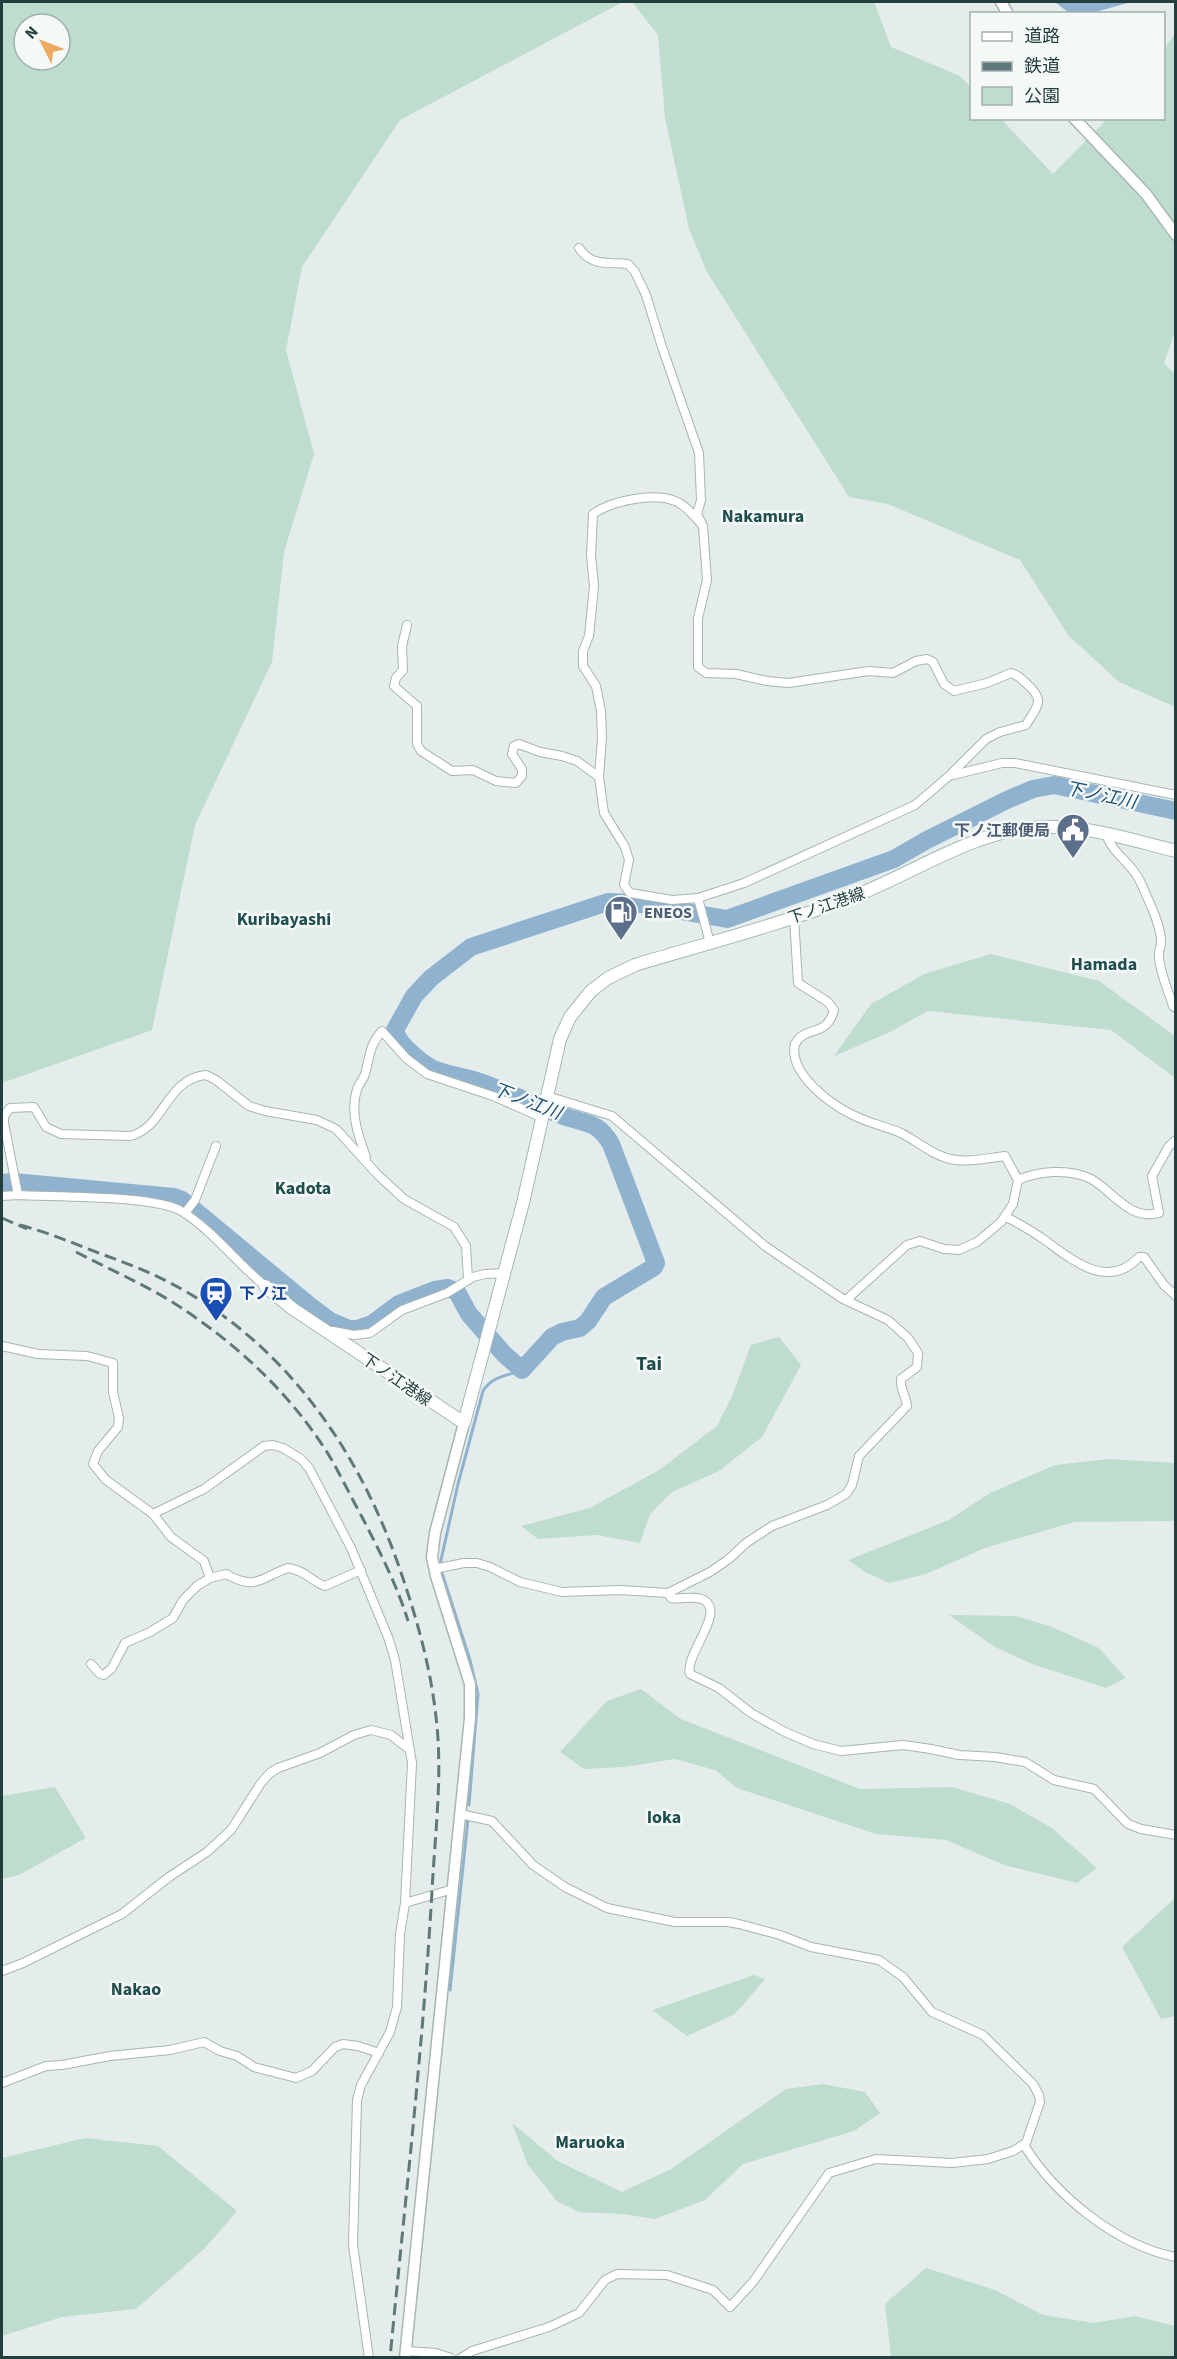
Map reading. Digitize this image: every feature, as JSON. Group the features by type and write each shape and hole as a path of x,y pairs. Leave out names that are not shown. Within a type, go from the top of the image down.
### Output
{"main road":[{"name":"下ノ江港線","path":"543,1117 555,1057 562,1033 573,1012 591,991 623,969 869,891 964,846 1024,828 1074,828 1176,851"},
{"path":"464,1423 543,1117"},
{"name":"下ノ江港線","path":"265,1286 320,1327 464,1423"}],"street":[{"path":"1076,120 1146,194 1176,235"},
{"path":"579,248 595,263 628,264 635,272 642,286 699,453 701,500 697,514 703,526 708,580 698,618 698,667 706,673 736,674 788,683 868,671 893,673 916,661 927,659 933,662 944,684 954,691 987,683 1011,673 1021,678 1035,691 1039,703 1026,725 990,736 950,777 912,807 744,883 699,900 672,900 627,891 624,882 629,860 625,847 604,813 599,777 602,738 601,711 596,686 583,666 583,651 590,636 593,594 591,555 593,513 603,506 617,502 647,498 667,499 677,502 703,526"},
{"path":"407,625 402,646 403,669 396,678 394,686 417,706 417,744 421,752 452,771 473,770 496,781 516,783 522,776 522,769 512,754 514,746 519,744 577,761 599,777"},
{"path":"950,777 996,764 1015,763 1176,795"},
{"path":"1106,835 1112,850 1130,865 1140,880 1159,930 1162,942 1158,956 1173,1006 1176,1008"},
{"path":"699,900 710,943"},
{"path":"794,916 798,983 828,1002 834,1010 824,1028 804,1034 795,1044 796,1061 806,1079 835,1104 854,1116 899,1133 949,1159 971,1160 1005,1156 1018,1180 1013,1204 1006,1217 977,1242 959,1250 945,1250 920,1241 907,1245 846,1300"},
{"path":"369,1166 357,1134 355,1105 358,1088 365,1076 370,1048 373,1040 382,1031 406,1058 426,1074 493,1096 543,1117"},
{"path":"18,1192 4,1123 4,1116 10,1108 34,1107 42,1122 60,1134 130,1136 140,1133 150,1124 178,1086 206,1075 249,1106 317,1120 330,1125 347,1139 369,1166 404,1199 454,1227 466,1246 468,1279"},
{"path":"439,1568 464,1563 483,1564 520,1582 562,1592 620,1590 668,1593 710,1572 746,1543 772,1526 827,1505 846,1494 852,1485 860,1456 907,1406 906,1395 900,1386 901,1379 917,1367 918,1353 908,1338 888,1320 846,1300 765,1246 612,1116 547,1096"},
{"path":"1018,1180 1030,1174 1077,1174 1092,1180 1133,1210 1151,1215 1159,1213 1152,1176 1169,1146 1176,1140"},
{"path":"186,1212 194,1202 216,1146"},
{"path":"2,1197 18,1192 147,1202 186,1212 265,1286"},
{"path":"1006,1217 1084,1267 1114,1272 1132,1265 1139,1257 1144,1257 1164,1285 1176,1296"},
{"path":"320,1327 341,1335 365,1334 376,1330 402,1310 451,1291 468,1279 485,1274 504,1274"},
{"path":"2,1346 38,1354 87,1356 113,1363 113,1392 119,1418 118,1427 98,1451 93,1464 106,1480 133,1497 153,1514 171,1537 204,1561 210,1578"},
{"path":"451,2358 436,2353 405,2354 470,1718 470,1684 432,1549 464,1423"},
{"path":"153,1514 204,1489 259,1448 268,1445 279,1446 301,1459 309,1468 361,1570 388,1637 394,1660 412,1763 397,2007 390,2032 358,2093 353,2223 354,2261 369,2358"},
{"path":"91,1664 104,1676 112,1668 123,1645 172,1618 188,1593 210,1578 226,1574 238,1582 250,1583 288,1568 308,1575 319,1584 326,1586 361,1570"},
{"path":"668,1593 669,1596 677,1599 702,1599 708,1604 710,1610 710,1620 691,1660 690,1674 710,1682 751,1713 783,1731 813,1744 841,1751 903,1745 958,1755 995,1757 1025,1762 1054,1780 1094,1789 1128,1824 1141,1829 1176,1834"},
{"path":"2,1971 113,1919 207,1852 231,1830 261,1783 278,1768 320,1753 354,1735 370,1730 391,1735 410,1750"},
{"path":"460,1814 492,1821 533,1866 565,1887 614,1910 675,1922 739,1924 780,1935 811,1947 870,1957 887,1964 910,1985 932,2012 983,2035 1033,2084 1040,2102 1024,2145 1003,2156 952,2163 876,2159 829,2173 753,2282 730,2307 713,2290 667,2275 617,2274 605,2280 579,2313 549,2327 472,2351 461,2358"},
{"path":"405,1903 453,1889"},
{"path":"2,2083 46,2066 170,2050 204,2042 237,2056 254,2067 296,2078 312,2071 335,2047 343,2044 358,2046 379,2054"},
{"path":"1024,2145 1083,2211 1115,2234 1140,2247 1176,2257"}],"green space":[{"path":"2,2 623,2 400,120 302,267 286,350 314,454 284,552 272,662 195,825 152,1030 2,1083"},
{"path":"632,2 874,2 891,47 960,76 970,87 970,120 1002,120 1053,174 1106,120 1165,120 1165,48 1175,33 1176,329 1164,363 1176,375 1175,707 1119,682 1068,635 1020,560 888,504 849,497 707,272 689,229 665,118 658,35"},
{"path":"991,954 1099,981 1175,1036 1175,1078 1111,1030 928,1011 888,1033 834,1056 871,1004 924,974"},
{"path":"779,1337 801,1365 762,1437 719,1471 672,1492 650,1514 640,1543 597,1535 538,1539 521,1526 590,1508 659,1470 717,1426 732,1396 751,1345"},
{"path":"1109,1459 1175,1463 1175,1521 1074,1522 985,1548 926,1574 889,1583 865,1572 848,1560 949,1520 990,1493 1055,1465"},
{"path":"949,1615 1016,1616 1052,1627 1099,1648 1126,1678 1106,1688 1032,1664 995,1647"},
{"path":"641,1689 681,1719 860,1789 952,1787 1010,1804 1052,1828 1097,1868 1077,1883 1004,1865 946,1840 876,1834 737,1788 715,1770 675,1759 624,1767 584,1769 560,1752 607,1701"},
{"path":"55,1787 86,1838 19,1875 2,1879 2,1796"},
{"path":"1175,1898 1175,2016 1161,2019 1122,1947"},
{"path":"754,1975 765,1979 735,2014 687,2036 652,2010"},
{"path":"823,2084 865,2092 880,2113 854,2131 743,2164 705,2200 655,2219 622,2214 579,2212 557,2201 528,2165 512,2123 558,2161 622,2192 671,2169 786,2089"},
{"path":"85,2138 158,2146 237,2211 205,2248 136,2309 62,2317 2,2336 2,2158"},
{"path":"926,2268 995,2290 1043,2315 1094,2323 1135,2316 1175,2326 1175,2357 891,2357 885,2304"}],"water":[{"path":"1055,2 1131,2 1096,12 1068,12"}],"waterway":[{"name":"下ノ江川","path":"2,1183 14,1182 174,1197 182,1200 310,1306 330,1321 349,1329 372,1324 399,1304 435,1290 448,1288 457,1292 469,1314 504,1354 522,1370 552,1337 580,1328 588,1321 604,1297 654,1267 656,1263 611,1144 602,1131 592,1125 555,1113 488,1085 433,1069 416,1057 400,1041 395,1030 414,996 431,978 471,947 608,902 634,903 727,919 894,859 925,841 1033,789 1054,785 1176,811"},
{"path":"469,1805 478,1694 470,1660 442,1573 441,1560 458,1484 483,1391 495,1379 522,1370"},
{"path":"450,1990 468,1819"}],"railway":[{"path":"2,1218 27,1229"},
{"path":"20,1225 58,1237 152,1274 196,1297 236,1325 272,1357 304,1392 332,1431 357,1472 379,1516 404,1580 430,1677 438,1738 439,1782 424,2008 390,2358"},
{"path":"76,1252 146,1287 193,1316 238,1350 278,1389 314,1433 334,1464 387,1568 408,1621"}],"place":[{"name":"下ノ江郵便局","path":"1073,859"},
{"name":"ENEOS","path":"621,941"},
{"name":"下ノ江","path":"216,1322"}],"district":[{"name":"Nakamura","path":"763,516"},
{"name":"Kuribayashi","path":"284,919"},
{"name":"Hamada","path":"1104,964"},
{"name":"Kadota","path":"303,1188"},
{"name":"Tai","path":"649,1363"},
{"name":"Ioka","path":"664,1817"},
{"name":"Nakao","path":"136,1989"},
{"name":"Maruoka","path":"590,2142"}]}
